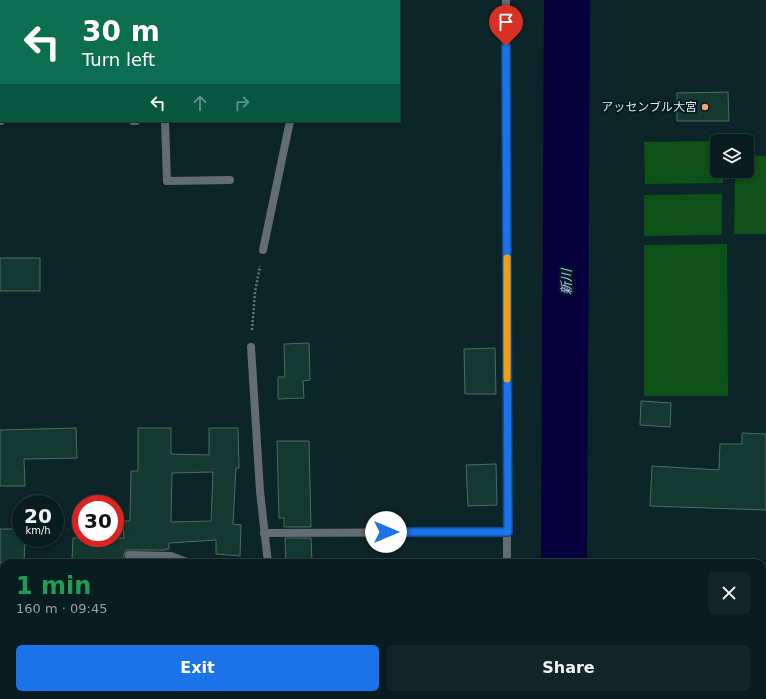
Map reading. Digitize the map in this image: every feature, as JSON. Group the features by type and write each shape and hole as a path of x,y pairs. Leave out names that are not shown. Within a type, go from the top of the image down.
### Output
{"street":[{"path":"506,0 507,559"},
{"path":"165,122 167,181 230,180"},
{"path":"263,250 290,122"},
{"path":"251,347 260,491 267,559"},
{"path":"264,533 508,532"},
{"path":"129,555 171,556 179,559"}],"path":[{"path":"251,347 255,292 263,250"}],"green space":[{"path":"710,141 710,178 723,178 723,183 645,184 644,142"},
{"path":"754,155 766,156 766,234 734,234 735,178 754,178"},
{"path":"722,194 722,235 644,236 644,195"},
{"path":"727,244 728,396 644,396 644,245"}],"building":[{"path":"728,92 729,121 677,121 677,93"},
{"path":"0,258 40,258 40,291 0,291"},
{"path":"309,343 310,380 303,381 304,398 278,399 278,377 285,377 284,344"},
{"path":"495,348 496,394 465,394 464,349"},
{"path":"641,401 671,403 670,427 640,425"},
{"path":"76,428 77,458 24,459 25,486 0,486 0,430"},
{"path":"138,428 171,428 171,454 209,455 209,428 238,428 239,468 236,468 233,524 241,525 240,556 216,554 216,540 169,543 169,549 166,550 126,550 124,558 126,559 72,559 73,547 124,547 124,521 130,521 131,471 138,471","holes":["213,472 211,521 171,522 172,473"]},
{"path":"742,433 766,434 766,510 650,506 652,466 719,470 720,444 742,444"},
{"path":"277,441 309,441 311,527 284,527 284,518 279,518"},
{"path":"496,464 497,505 468,506 466,465"},
{"path":"0,529 12,529 12,547 25,547 24,559 0,559"},
{"path":"285,538 311,538 312,559 286,559"}],"waterway":[{"name":"新川","path":"564,559 567,0"}],"slow traffic":[{"path":"507,258 507,379"}],"place":[{"name":"アッセンブル大宮","path":"705,107"}],"route":[{"path":"386,532 508,532 506,46"}]}
